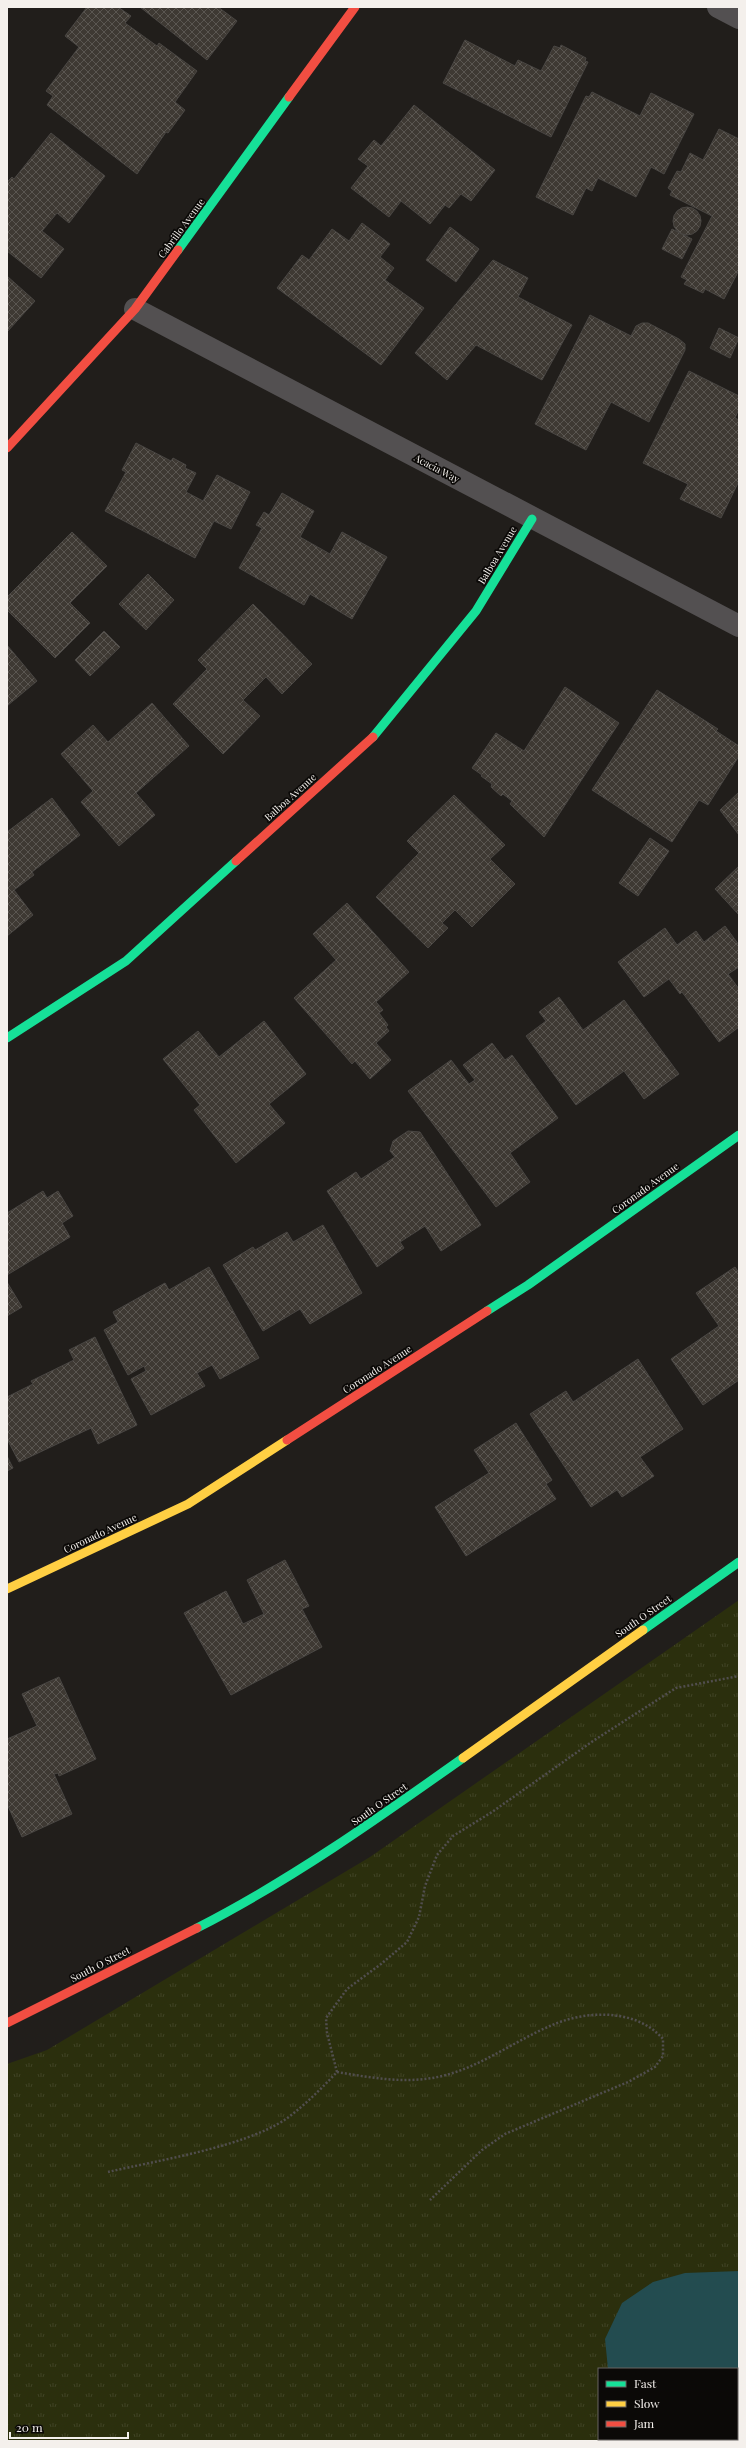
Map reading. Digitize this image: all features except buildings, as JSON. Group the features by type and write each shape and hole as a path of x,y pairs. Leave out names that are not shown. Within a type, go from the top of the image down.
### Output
{"street":[{"name":"Cabrillo Avenue","path":"7,448 135,309 355,7"},
{"path":"718,7 739,18"},
{"name":"Acacia Way","path":"135,309 532,519 739,626"},
{"name":"Balboa Avenue","path":"7,1038 126,961 379,732 476,611 532,519"},
{"name":"Coronado Avenue","path":"7,1589 188,1504 528,1285 739,1135"},
{"name":"South O Street","path":"7,2023 240,1906 370,1824 739,1562"}],"path":[{"path":"338,2072 327,2034 326,2018 347,1989 407,1942 419,1917 425,1886 437,1855 453,1836 492,1812 593,1741 676,1688 739,1676"},
{"path":"338,2072 407,2081 445,2076 472,2066 551,2025 583,2017 605,2014 623,2016 641,2022 656,2030 663,2039 663,2056 655,2067 628,2082 505,2134 482,2150 430,2200"},
{"path":"108,2172 250,2136 284,2119 314,2097 338,2072"}],"green space":[{"path":"739,1600 739,2441 7,2441 7,2064 47,2050 370,1857"}],"water":[{"path":"739,2271 739,2441 661,2440 738,2440 738,2368 608,2368 605,2339 622,2303 653,2282 685,2273"}],"traffic: fast":[{"path":"178,250 289,97"},
{"path":"373,737 476,611 532,519"},
{"path":"7,1038 126,961 236,861"},
{"path":"487,1311 528,1285 739,1135"},
{"path":"643,1630 739,1562"},
{"path":"197,1928 266,1890 333,1848 463,1758"}],"traffic: slow":[{"path":"7,1589 188,1504 287,1440"},
{"path":"463,1758 643,1630"}],"traffic: jam":[{"path":"289,97 355,7"},
{"path":"7,448 135,309 178,250"},
{"path":"236,861 373,737"},
{"path":"287,1440 487,1311"},
{"path":"7,2023 197,1928"}]}
